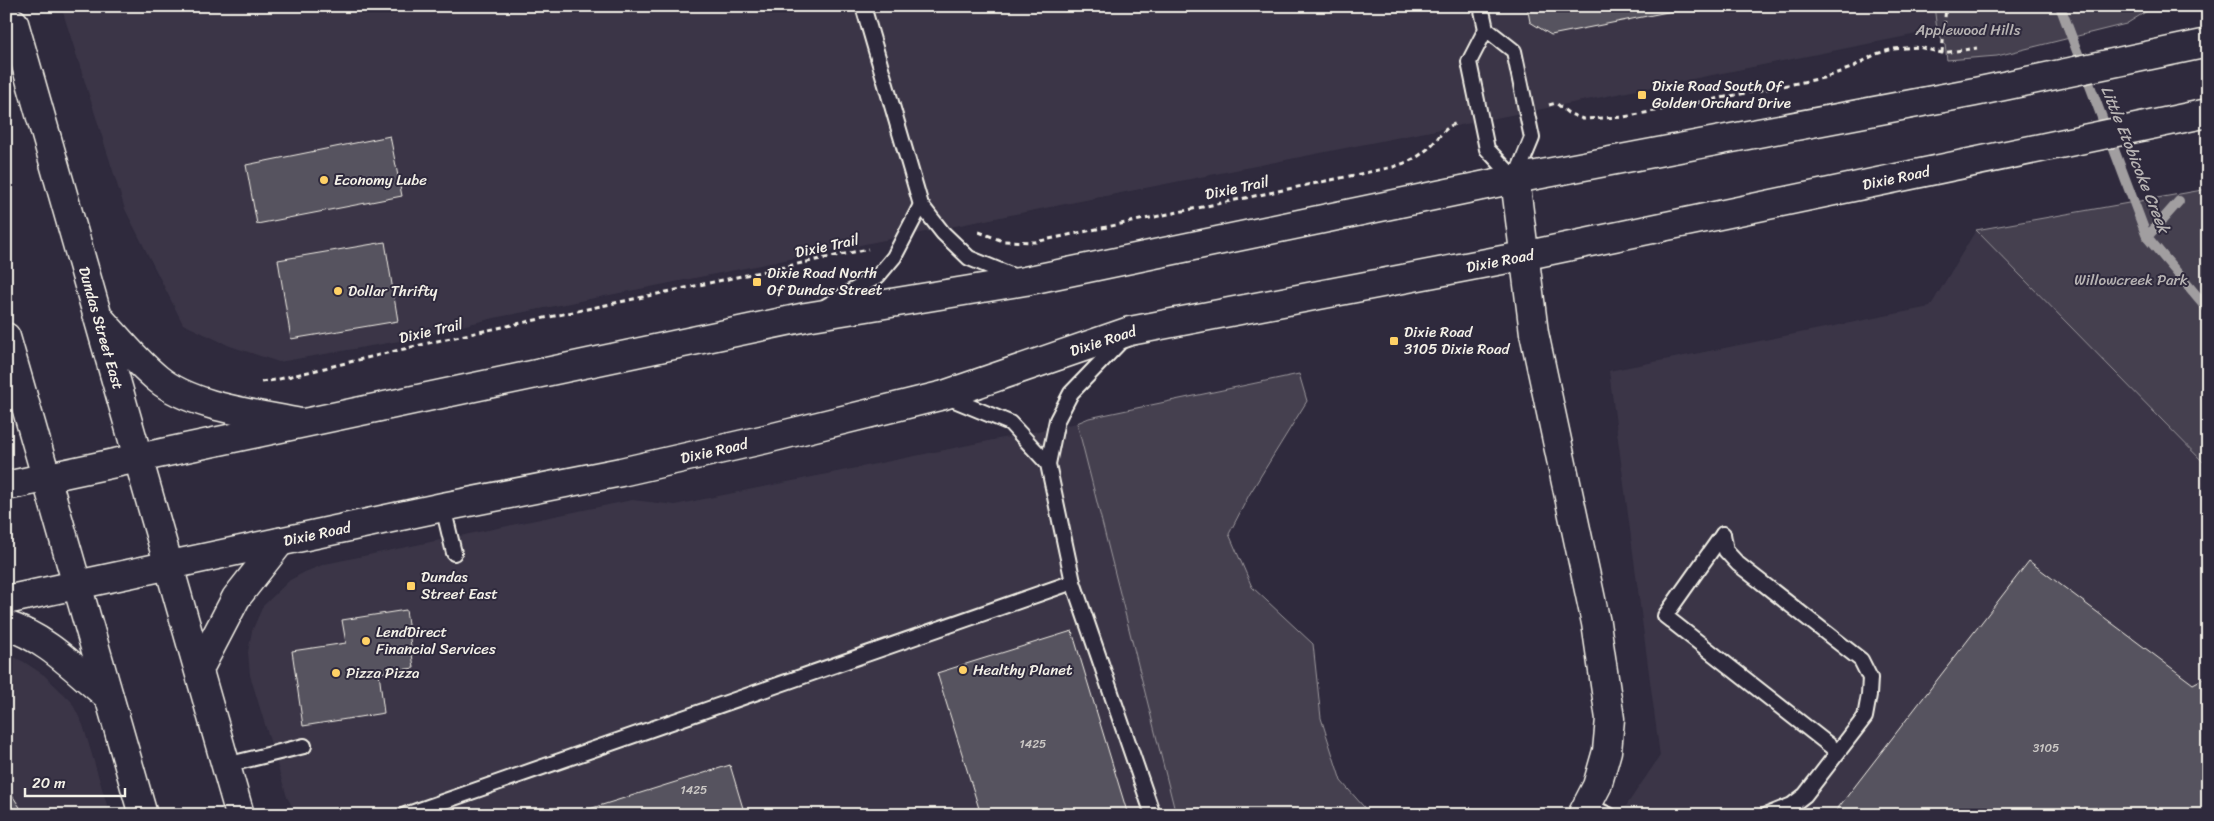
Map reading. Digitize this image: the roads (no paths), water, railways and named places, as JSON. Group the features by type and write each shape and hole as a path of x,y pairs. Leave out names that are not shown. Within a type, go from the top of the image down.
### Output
{"main road":[{"name":"Dundas Street East","path":"6,18 14,23 240,815"},
{"path":"6,486 806,318 1025,281 1515,179 1975,92 2208,43"},
{"name":"Dixie Road","path":"6,600 443,507 622,472 944,395 1130,331 1523,256 2204,114"},
{"path":"1515,179 1534,333 1596,623 1610,719 1607,751 1597,786 1593,812"},
{"path":"98,317 158,379 180,393 200,401 300,424"},
{"path":"7,343 143,815"},
{"path":"199,669 236,598 280,542"},
{"path":"6,625 31,635 46,644 109,697"}],"lane":[{"path":"862,6 921,204 943,233 969,258 1025,281"},
{"path":"1481,6 1486,29 1469,62 1487,149 1515,179 1532,138 1514,51 1486,29"},
{"path":"806,318 878,276 894,257 904,241 921,204"},
{"path":"1130,331 1072,393 1057,420 1048,464 1073,582 1152,815"},
{"path":"944,395 1010,423 1048,464"},
{"path":"443,507 454,553"},
{"path":"1768,815 1792,805 1805,795 1865,717 1870,695 1870,678 1861,660 1738,564 1726,552 1723,534 1665,616 1838,752"},
{"path":"405,815 1073,582"},
{"path":"226,765 304,746"}],"waterway":[{"name":"Little Etobicoke Creek","path":"2060,6 2147,237 2208,309"},
{"path":"2147,237 2179,201"}],"place":[{"name":"Dixie Road South Of Golden Orchard Drive","path":"1642,95"},
{"name":"Economy Lube","path":"324,180"},
{"name":"Dixie Road North Of Dundas Street","path":"757,282"},
{"name":"Dollar Thrifty","path":"338,291"},
{"name":"Dixie Road 3105 Dixie Road","path":"1394,341"},
{"name":"Dundas Street East","path":"411,586"},
{"name":"LendDirect Financial Services","path":"366,641"},
{"name":"Healthy Planet","path":"963,670"},
{"name":"Pizza Pizza","path":"336,673"}],"park label":[{"name":"Applewood Hills","path":"1968,30"},
{"name":"Willowcreek Park","path":"2131,280"}]}
